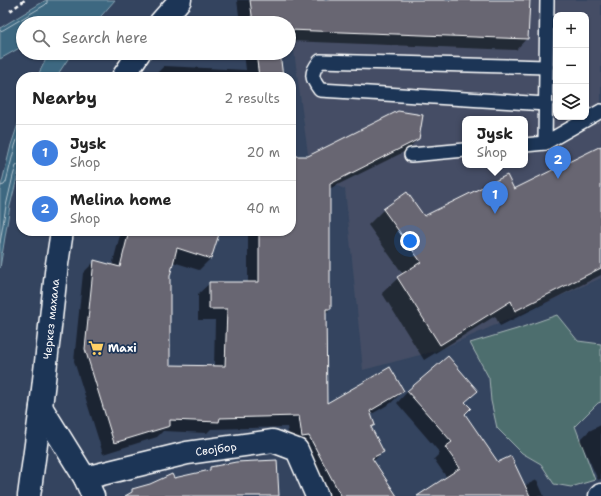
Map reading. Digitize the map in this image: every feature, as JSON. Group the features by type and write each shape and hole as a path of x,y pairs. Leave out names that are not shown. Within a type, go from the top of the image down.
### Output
{"street":[{"path":"166,16 180,0"},
{"path":"126,72 134,60"},
{"name":"Черкез махала","path":"29,496 61,236"},
{"name":"Својбор","path":"41,407 89,487 187,453 273,441 297,450 317,496"}],"lane":[{"path":"545,143 547,0"},
{"path":"546,67 320,61 315,66 312,74 314,82 320,90 546,104"},
{"path":"528,145 545,143 601,111"},
{"path":"411,155 462,150"}],"path":[{"path":"10,11 25,0"}],"shaded area":[{"path":"287,0 601,0 601,278 439,350 363,370 345,189 311,176 295,60 296,16 289,16"}],"green space":[{"path":"557,315 578,341 601,344 601,402 598,403 575,426 595,480 571,487 554,484 541,464 522,453 497,428 491,401 489,378 470,343"}],"water":[{"path":"46,0 115,0 101,16 20,16"},
{"path":"16,18 16,50 0,59 0,28"},
{"path":"46,60 67,60 59,72 40,72"},
{"path":"16,130 16,182 10,206 0,268 0,190"}],"building":[{"path":"250,0 530,0 528,39 296,30 296,16 252,16"},
{"path":"257,60 281,60 282,72 258,72"},
{"path":"398,111 423,115 419,139 330,184 331,309 326,309 327,403 390,367 404,391 370,411 375,425 371,427 384,452 372,458 397,496 341,496 309,436 302,437 299,416 220,418 219,422 170,420 170,426 114,443 85,349 94,260 120,267 128,236 218,236 211,259 177,248 170,276 170,365 225,366 227,309 209,309 209,282 259,282 259,236 296,236 296,156 308,156"},
{"path":"601,146 601,268 515,311 511,301 440,345 397,277 421,262 383,209 407,192 424,216 507,175 514,189"},
{"path":"448,356 478,391 465,402 471,408 465,414 498,462 511,456 530,496 417,496 460,468 445,447 452,442 407,391"},
{"path":"277,460 279,496 125,496 132,492 132,489 150,484 172,474 174,478 210,470 210,467 236,462"}],"place":[{"name":"Melina home","path":"558,179"},
{"name":"Jysk","path":"495,214"},
{"name":"Maxi","path":"96,348"}]}
